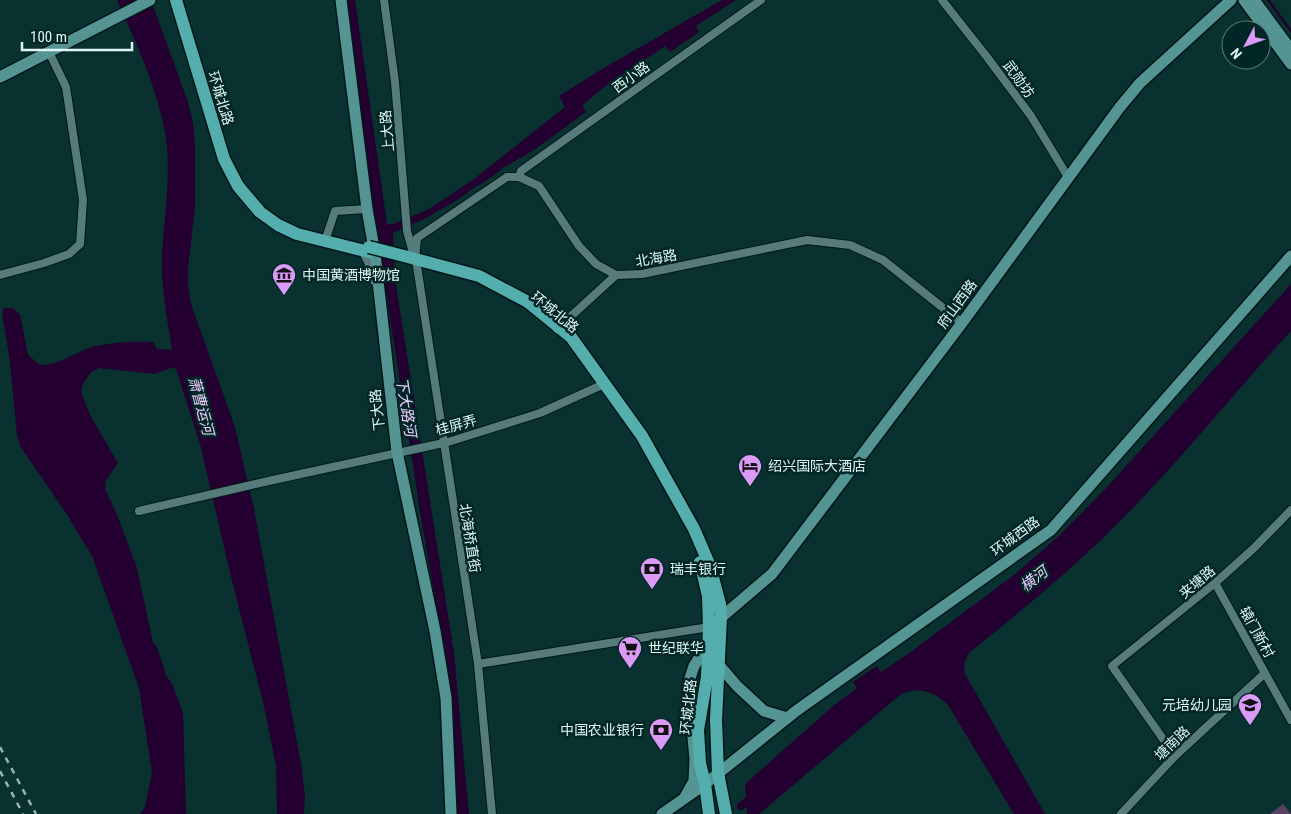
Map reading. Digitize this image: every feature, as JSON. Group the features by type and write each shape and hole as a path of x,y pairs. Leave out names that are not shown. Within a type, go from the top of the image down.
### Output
{"main road":[{"name":"环城北路","path":"176,0 224,159 238,186 260,212 278,225 297,234 479,276 528,302 557,329 571,337 636,438 691,536 702,566 708,596 709,627 707,677 698,730 700,763 709,813"},
{"name":"环城北路","path":"182,0 227,158 241,184 263,208 281,220 366,250"},
{"name":"环城北路","path":"602,385 642,436 694,529 710,566 720,604 721,617 716,720 718,774 726,814"}],"street":[{"path":"0,77 150,0"},
{"name":"下大路","path":"341,0 367,208 380,291 397,452 435,631 446,698 451,814"},
{"name":"上大路","path":"384,0 395,82 410,261"},
{"name":"西小路","path":"519,177 521,172 760,0"},
{"name":"武勋坊","path":"942,0 1031,116 1068,177"},
{"name":"府山西路","path":"709,627 772,574 962,323 1120,107 1140,83 1231,0"},
{"path":"1244,0 1291,64"},
{"path":"1254,0 1291,50"},
{"path":"0,275 69,254 80,244 82,200 66,87 49,52"},
{"path":"410,261 417,238 507,177 519,177 539,186 579,246 596,264 616,275 557,329"},
{"path":"327,235 335,210 367,208"},
{"name":"北海路","path":"616,275 642,274 807,240 850,244 883,260 962,323"},
{"path":"366,250 375,286 380,291"},
{"name":"环城西路","path":"662,814 705,784 788,718 1051,530 1291,256"},
{"name":"北海桥直街","path":"410,261 443,443 478,664 492,814"},
{"name":"桂屏弄","path":"139,511 443,443 540,414 602,385"},
{"name":"夹塘路","path":"1175,756 1112,666 1215,583 1254,548 1291,510"},
{"name":"辕门新村","path":"1215,583 1291,720"},
{"path":"478,664 709,627"},
{"path":"683,800 694,781 688,684 694,666 708,644"},
{"path":"719,665 736,686 764,711 788,718"},
{"name":"塘南路","path":"1121,814 1175,756 1265,673"}],"shaded area":[{"path":"1283,804 1291,814 1270,814"}],"water":[{"name":"萧曹运河","path":"117,0 151,0 188,102 193,123 195,207 188,268 188,286 191,304 235,427 254,509 302,769 305,796 304,814 277,814 276,765 263,702 200,444 176,369 173,367 155,374 99,368 90,373 83,384 81,392 91,417 118,463 106,480 105,489 118,517 137,568 157,662 172,684 183,713 186,814 140,814 145,807 152,772 139,688 92,556 66,513 20,446 17,435 10,362 2,313 4,308 13,308 20,315 28,355 40,365 54,363 96,346 125,342 154,342 159,355 173,355 165,306 162,269 168,179 165,132 151,81"},
{"name":"下大路河","path":"347,0 355,0 387,224 393,224 429,209 474,179 565,107 559,96 722,0 736,0 696,26 699,32 670,52 665,46 602,88 583,105 586,112 534,150 494,173 460,198 430,216 393,233 395,279 454,653 469,814 457,814 448,672 423,530 368,177"},
{"path":"1291,284 1291,331 1181,456 1096,545 1061,577 969,653 964,664 965,674 1045,814 1014,814 948,705 932,693 914,690 901,694 759,814 747,814 745,784 833,706 857,688 853,682 877,666 881,672 908,654 1014,575 1061,534 1108,486"}],"waterway":[{"path":"1268,0 1291,31"},
{"path":"479,184 499,170"},
{"path":"150,352 183,355"},
{"path":"153,648 161,672"},
{"name":"横河","path":"741,806 753,797"}],"railway":[{"path":"0,747 36,814"},
{"path":"0,771 23,814"}],"place":[{"name":"中国黄酒博物馆","path":"284,296"},
{"name":"绍兴国际大酒店","path":"750,487"},
{"name":"瑞丰银行","path":"652,590"},
{"name":"世纪联华","path":"630,669"},
{"name":"元培幼儿园","path":"1250,726"},
{"name":"中国农业银行","path":"661,751"}]}
